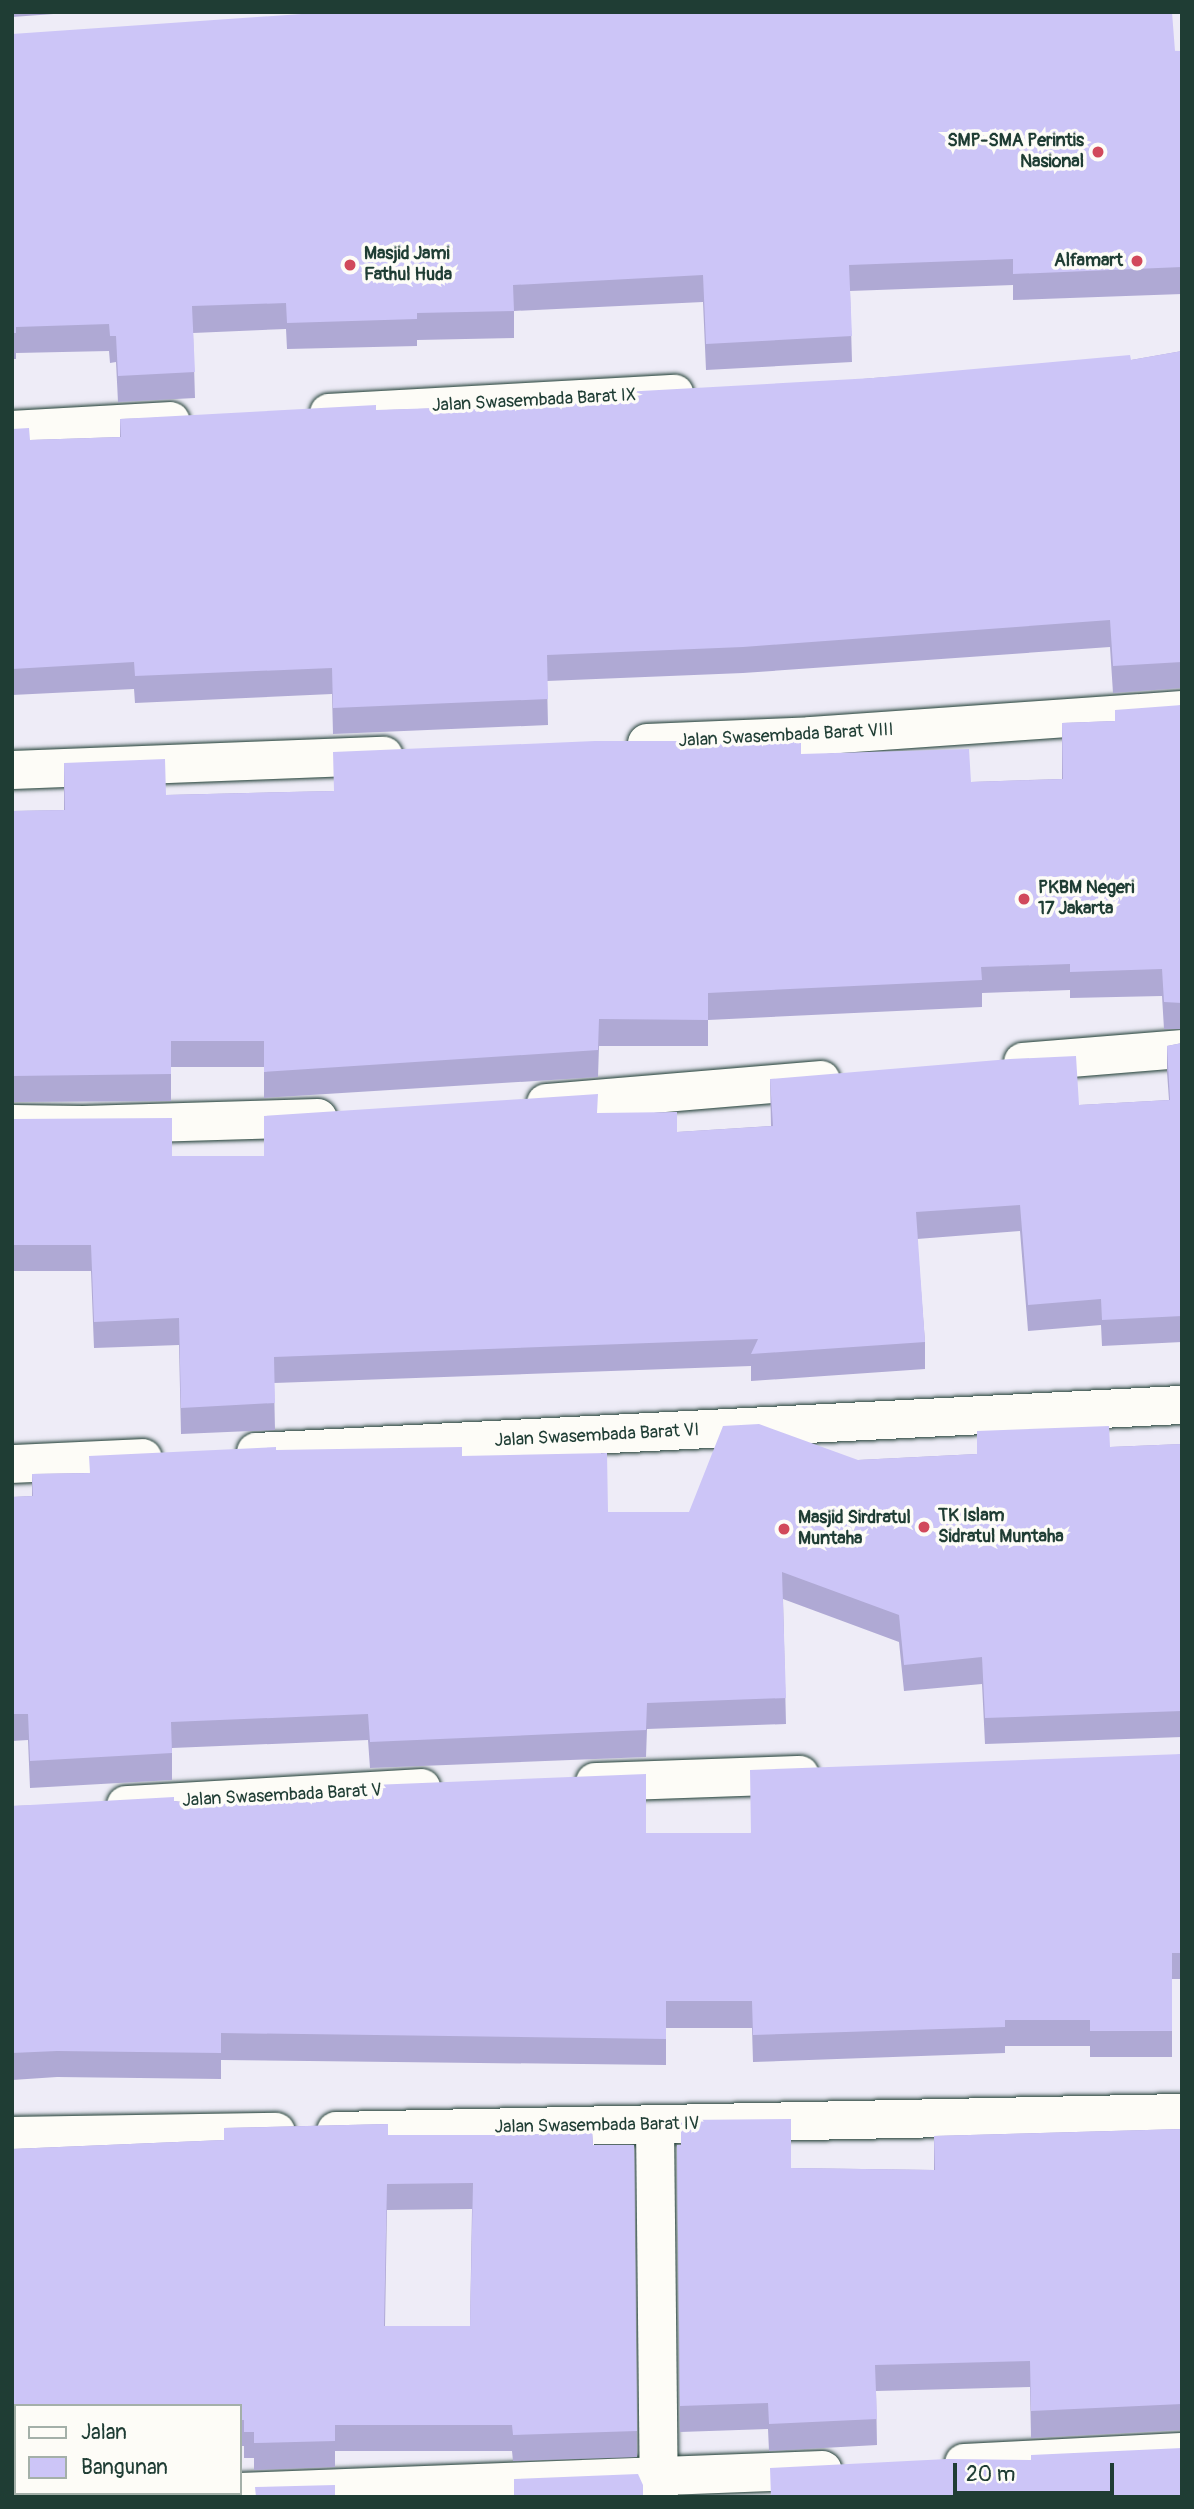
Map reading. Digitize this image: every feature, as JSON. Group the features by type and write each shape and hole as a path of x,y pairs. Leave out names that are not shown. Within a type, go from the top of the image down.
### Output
{"street":[{"name":"Jalan Swasembada Barat IX","path":"289,415 705,392"},
{"path":"12,430 206,419"},
{"name":"Jalan Swasembada Barat VIII","path":"616,745 811,736 1182,710"},
{"path":"12,770 422,754"},
{"path":"988,1065 1182,1049"},
{"path":"517,1105 849,1077"},
{"path":"12,1124 83,1125 353,1116"},
{"name":"Jalan Swasembada Barat VI","path":"221,1454 1182,1405"},
{"path":"12,1464 179,1456"},
{"path":"558,1783 832,1774"},
{"name":"Jalan Swasembada Barat V","path":"95,1807 452,1787"},
{"name":"Jalan Swasembada Barat IV","path":"12,2137 1182,2113"},
{"path":"655,2125 658,2488"},
{"path":"933,2464 1182,2452"},
{"path":"242,2492 658,2488 864,2468"},
{"path":"92,2497 146,2495"}],"building":[{"path":"330,12 1172,12 1175,51 1182,51 1182,267 1013,274 1013,259 849,265 852,336 706,344 703,275 513,285 514,311 417,313 417,319 287,323 286,303 192,306 195,372 118,376 116,336 110,336 109,324 16,327 16,333 12,333 12,34"},
{"path":"1182,351 1182,662 1113,666 1110,620 743,647 547,655 548,699 333,708 332,668 135,676 134,662 12,669 12,429 29,428 30,440 121,437 120,419 376,405 376,410 624,402 623,392 873,378 1130,355 1131,360"},
{"path":"1182,705 1182,1003 1164,1002 1162,969 1070,972 1070,964 981,967 982,980 708,993 708,1020 599,1019 598,1050 264,1072 264,1041 171,1041 171,1074 12,1076 12,811 65,810 64,763 165,759 166,795 334,791 333,752 595,741 801,741 801,754 969,749 971,782 1063,779 1062,723 1115,721 1115,710"},
{"path":"1182,1043 1182,1316 1102,1320 1101,1299 1028,1305 1020,1205 916,1212 925,1342 751,1354 758,1339 274,1357 275,1403 181,1408 179,1318 94,1322 91,1245 12,1245 12,1119 172,1118 172,1156 264,1156 264,1116 598,1094 597,1113 677,1112 677,1132 773,1126 770,1079 1010,1059 1076,1056 1079,1105 1170,1100 1167,1046"},
{"path":"759,1424 858,1460 977,1454 977,1431 1109,1426 1110,1447 1182,1444 1182,1711 985,1718 982,1657 904,1665 899,1615 782,1572 786,1698 647,1703 646,1730 370,1742 368,1714 171,1722 172,1753 30,1761 28,1714 12,1714 12,1497 33,1496 32,1474 90,1473 89,1456 276,1447 276,1450 462,1447 462,1456 607,1453 608,1512 689,1512 723,1426"},
{"path":"1182,1754 1182,1953 1172,1953 1172,2031 1090,2031 1090,2020 1005,2020 1005,2027 753,2035 752,2001 666,2001 666,2039 221,2033 221,2053 12,2053 12,1806 174,1797 174,1801 189,1803 372,1799 372,1785 646,1774 646,1833 751,1833 750,1770"},
{"path":"791,2119 791,2168 935,2170 934,2136 1182,2129 1182,2404 1031,2411 1030,2361 875,2365 877,2419 769,2424 768,2403 680,2406 677,2145 681,2145 681,2120"},
{"path":"388,2124 388,2135 525,2135 592,2131 593,2145 634,2145 637,2431 513,2435 512,2425 335,2425 335,2441 254,2443 254,2432 244,2432 242,2404 14,2404 14,2495 124,2497 12,2497 12,2149 224,2140 224,2128","holes":["473,2183 470,2326 384,2326 387,2184"]},
{"path":"1182,2448 1182,2497 771,2497 770,2468 947,2459 1031,2460 1031,2455"},
{"path":"638,2474 643,2485 643,2497 514,2497 514,2479"},
{"path":"335,2485 335,2497 256,2497 255,2487"}],"place":[{"name":"SMP-SMA Perintis Nasional","path":"1098,152"},
{"name":"Alfamart","path":"1137,261"},
{"name":"Masjid Jami Fathul Huda","path":"350,265"},
{"name":"PKBM Negeri 17 Jakarta","path":"1024,899"},
{"name":"TK Islam Sidratul Muntaha","path":"924,1527"},
{"name":"Masjid Sirdratul Muntaha","path":"784,1529"}]}
